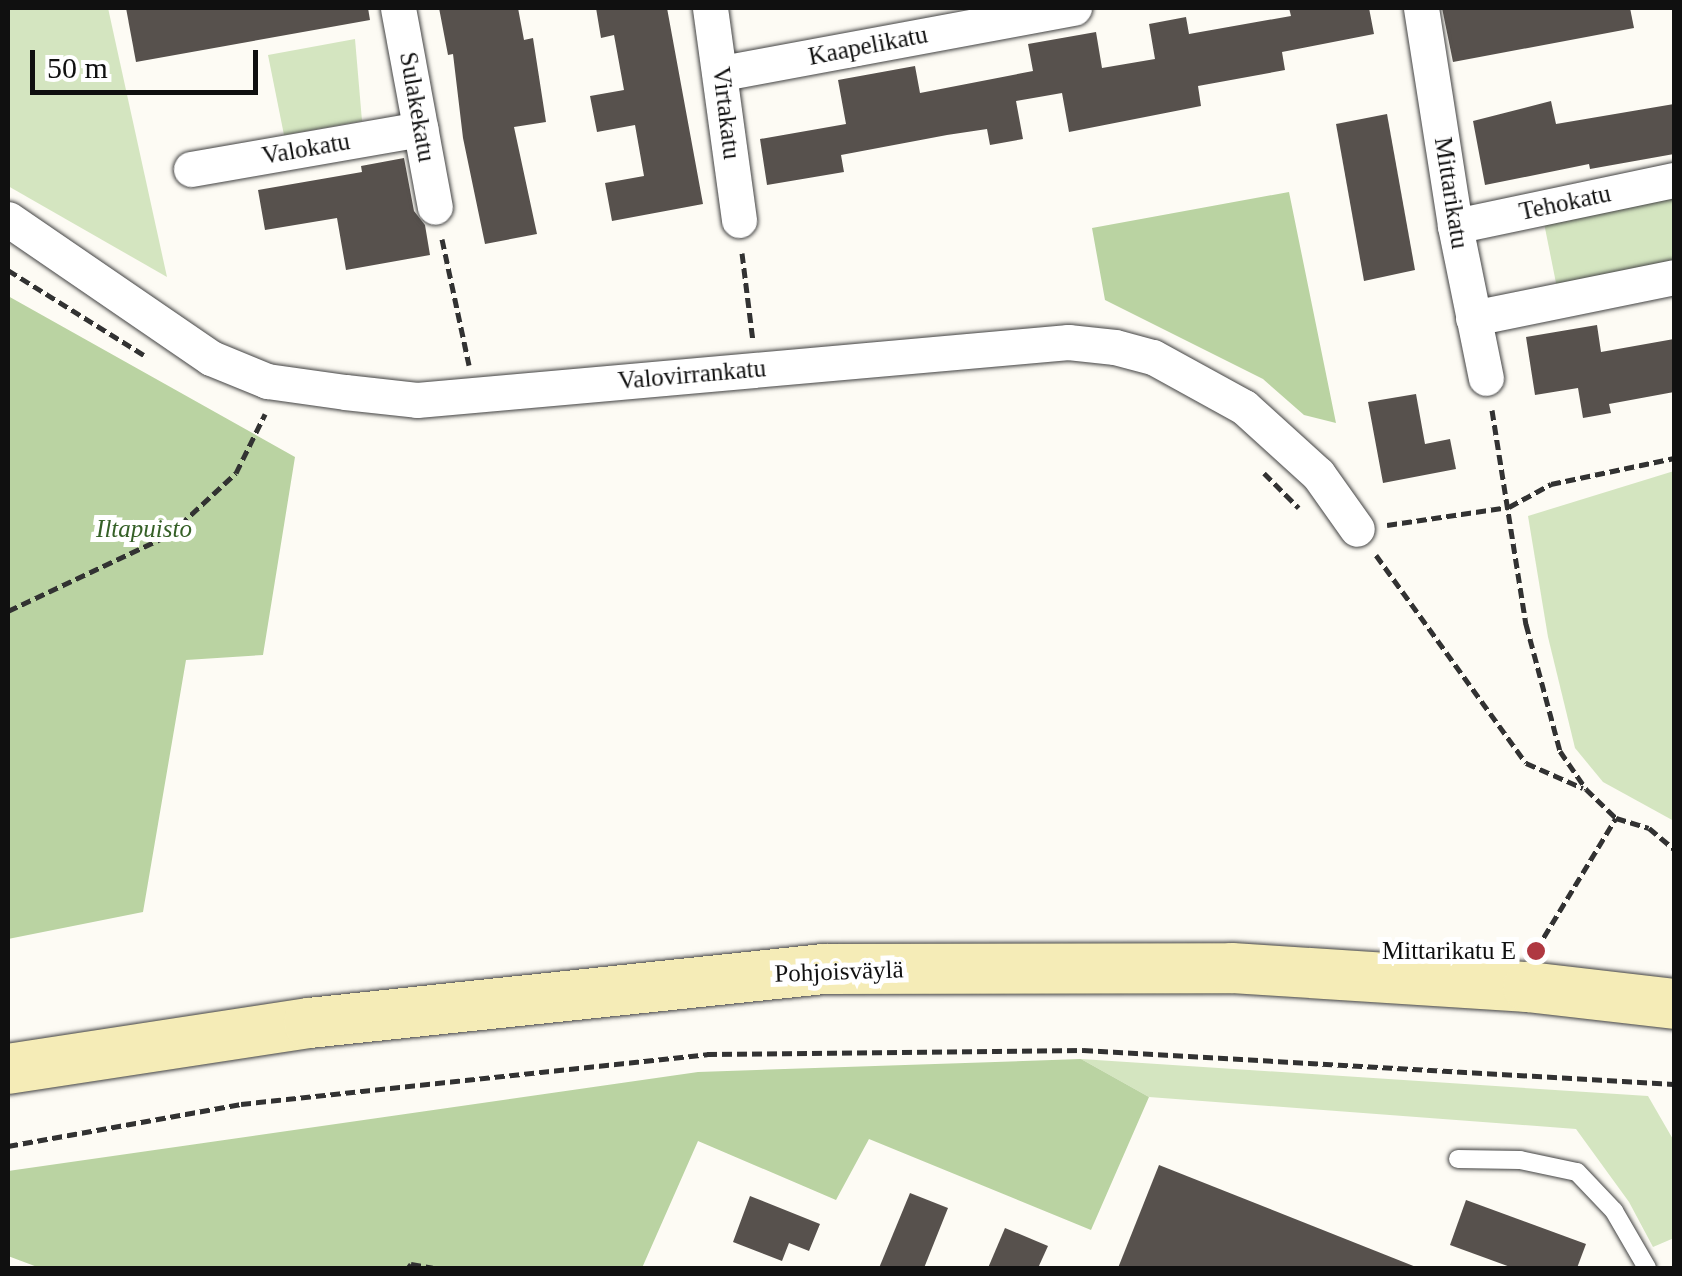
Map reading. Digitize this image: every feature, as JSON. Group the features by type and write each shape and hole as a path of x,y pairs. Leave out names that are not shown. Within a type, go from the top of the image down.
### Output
{"main road":[{"name":"Pohjoisväylä","path":"8,1069 309,1023 824,969 1232,968 1528,987 1674,1004"}],"street":[{"name":"Sulakekatu","path":"398,8 435,207"},
{"name":"Virtakatu","path":"710,8 722,73 739,220"},
{"name":"Kaapelikatu","path":"722,73 1074,8"},
{"name":"Mittarikatu","path":"1422,8 1455,226 1486,378"},
{"name":"Valokatu","path":"191,169 420,128"},
{"name":"Tehokatu","path":"1455,226 1674,180"},
{"name":"Valovirrankatu","path":"8,219 211,358 267,381 416,400 1068,342 1115,347 1153,358 1244,407 1318,474 1357,529"},
{"path":"1473,318 1674,277"}],"lane":[{"path":"1458,1159 1520,1160 1577,1172 1614,1211 1648,1268"}],"path":[{"path":"435,207 476,394"},
{"path":"739,220 756,370"},
{"path":"1486,378 1526,624 1560,751 1586,789 1616,818 1649,828 1674,849"},
{"path":"8,611 170,534 236,473 265,414"},
{"path":"1586,789 1526,763 1357,529 1509,507 1551,484 1674,458"},
{"path":"1528,987 1536,951 1616,818"},
{"path":"8,1146 240,1104 707,1054 1083,1050 1674,1084"},
{"path":"408,1268 411,1264 432,1268"}],"green space":[{"path":"8,8 108,8 167,277 8,186"},
{"path":"355,39 362,121 284,135 268,55"},
{"path":"1289,192 1336,423 1304,415 1263,379 1105,300 1092,228"},
{"path":"1674,194 1674,267 1557,288 1544,223"},
{"name":"Iltapuisto","path":"8,296 295,457 263,655 186,660 143,912 8,939"},
{"path":"1674,471 1674,821 1603,782 1575,748 1548,637 1528,516"},
{"path":"1081,1059 1648,1096 1674,1141 1674,1238 1653,1247 1629,1202 1576,1129 1149,1097"},
{"path":"1081,1059 1149,1097 1091,1230 869,1139 836,1200 698,1141 642,1268 40,1268 8,1256 8,1171 698,1072"}],"building":[{"path":"126,8 368,8 370,20 136,62"},
{"path":"439,8 518,8 524,40 533,38 546,122 514,127 537,234 485,244 463,138 453,54 448,55"},
{"path":"596,8 667,8 703,204 612,221 605,183 644,176 635,125 597,132 590,96 624,90 614,35 601,38"},
{"path":"1289,8 1369,8 1374,34 1282,52 1285,70 1198,86 1201,106 1069,132 1062,93 1016,101 1023,139 990,145 987,129 947,135 841,155 844,172 767,185 760,139 846,124 838,80 915,66 920,93 1033,71 1028,44 1096,32 1102,68 1155,59 1149,24 1186,17 1189,34 1291,16"},
{"path":"1442,8 1630,8 1634,28 1453,62"},
{"path":"1551,101 1556,124 1674,104 1674,154 1590,169 1589,164 1485,185 1473,121"},
{"path":"1387,114 1415,270 1364,281 1336,124"},
{"path":"404,158 414,211 425,225 430,255 346,270 337,218 265,230 258,190 362,172 361,166"},
{"path":"1597,325 1601,352 1674,339 1674,392 1609,404 1611,413 1583,418 1578,388 1535,395 1526,337"},
{"path":"1416,394 1425,444 1450,439 1456,469 1383,483 1368,402"},
{"path":"1159,1165 1416,1267 1118,1268"},
{"path":"910,1193 948,1208 924,1268 879,1268"},
{"path":"750,1196 820,1224 809,1251 789,1243 782,1261 733,1242"},
{"path":"1466,1200 1586,1244 1577,1268 1513,1268 1450,1245"},
{"path":"1005,1228 1048,1246 1038,1268 988,1268"}],"place":[{"name":"Mittarikatu E","path":"1536,951"}]}
